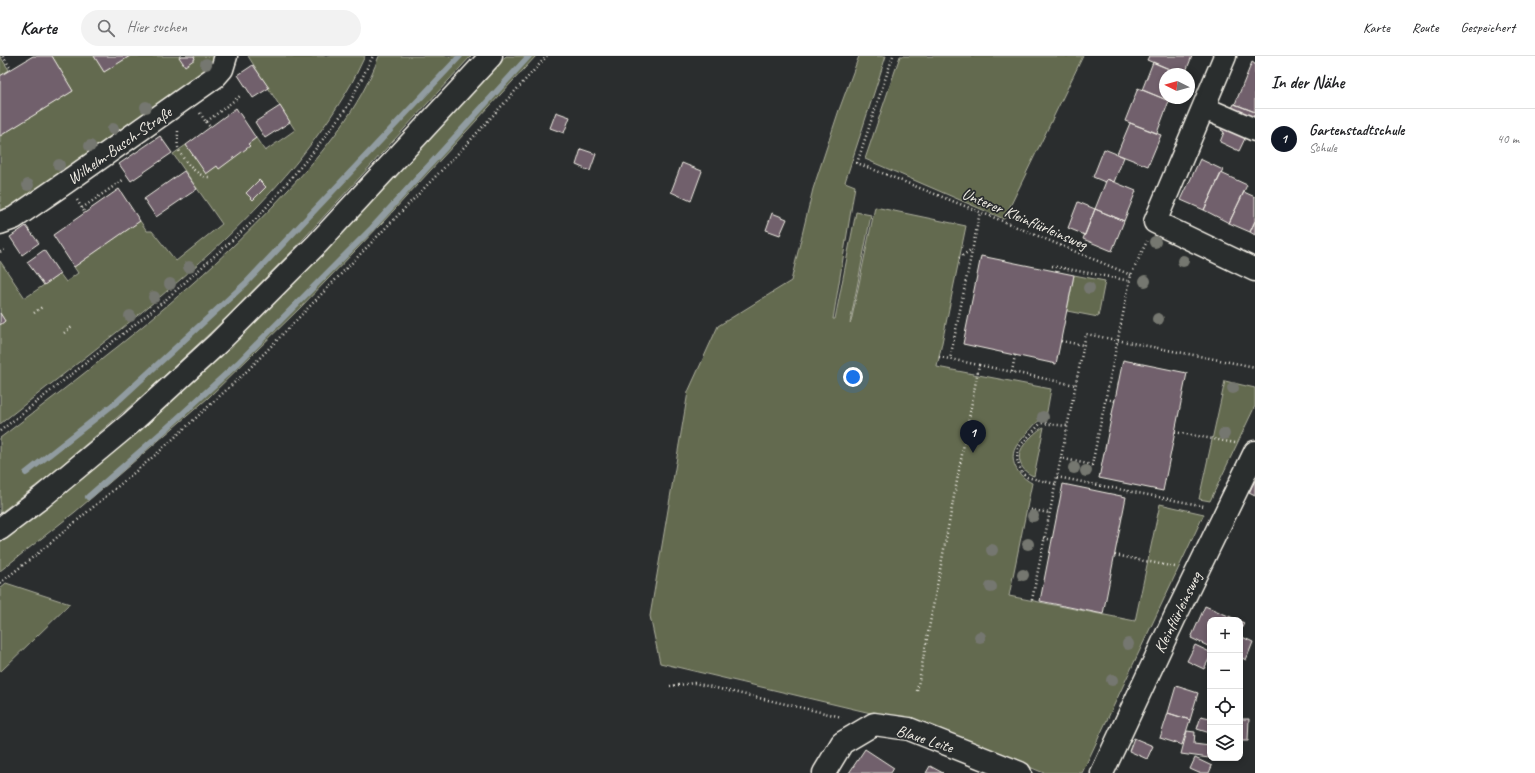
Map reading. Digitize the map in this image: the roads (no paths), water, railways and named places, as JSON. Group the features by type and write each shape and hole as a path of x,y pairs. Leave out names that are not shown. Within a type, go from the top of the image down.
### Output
{"street":[{"name":"Wilhelm-Busch-Straße","path":"0,223 20,214 215,77 222,69 226,56"},
{"path":"0,528 42,497 131,423 218,343 317,244 492,56"},
{"path":"1225,56 1155,222 1255,270"},
{"path":"1204,108 1255,130"},
{"name":"Kleinflürleinsweg","path":"1102,773 1197,571 1248,448"},
{"name":"Blaue Leite","path":"824,773 842,743 874,724 909,729 1020,773"}],"waterway":[{"path":"26,473 119,400 246,283 460,56"},
{"path":"88,497 238,363 372,228 529,56"}],"place":[{"name":"Gartenstadtschule","path":"973,453"}]}
